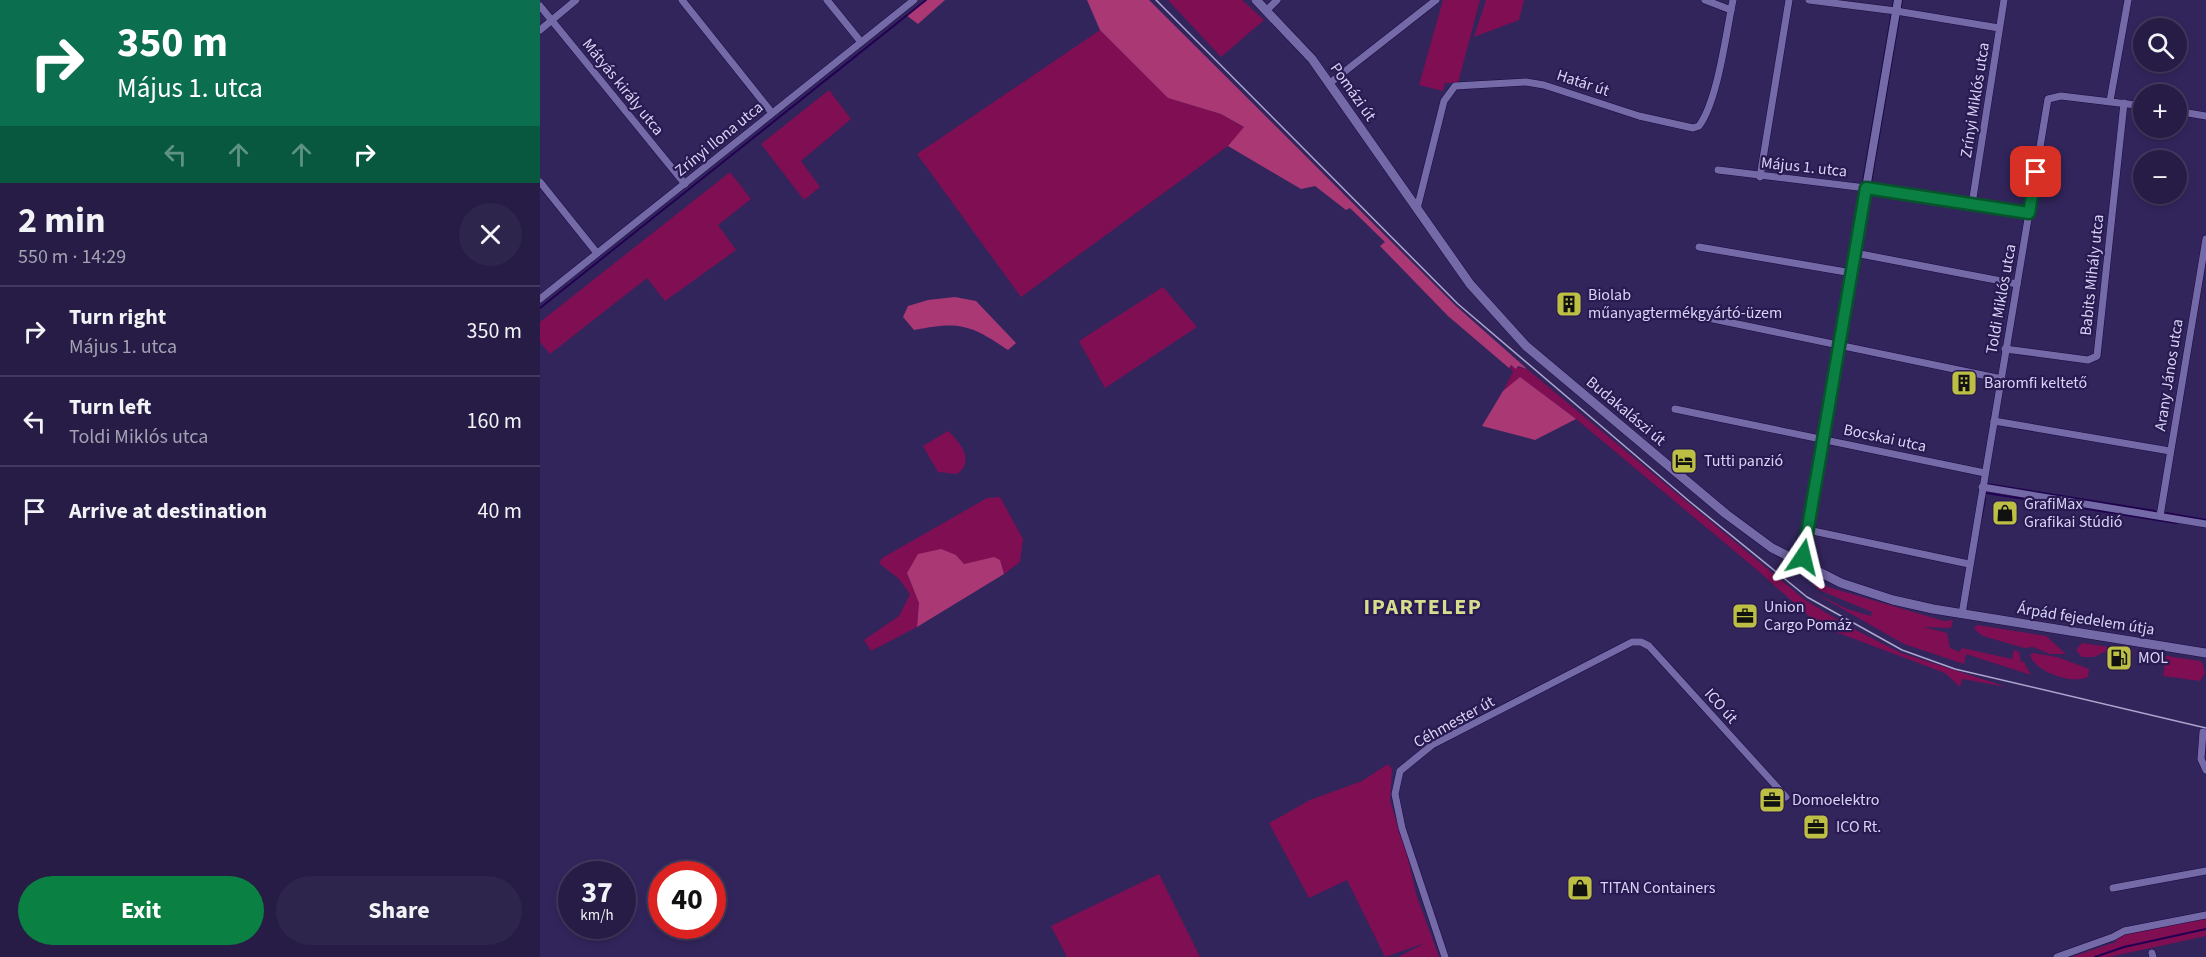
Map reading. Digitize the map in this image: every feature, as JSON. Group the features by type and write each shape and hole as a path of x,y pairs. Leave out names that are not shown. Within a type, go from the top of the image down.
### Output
{"main road":[{"name":"Pomázi út","path":"1256,0 1330,83 1418,209"},
{"name":"Budakalászi út","path":"1418,209 1482,299 1526,346 1726,514 1772,548 1841,583 1884,598 1962,614"},
{"name":"Árpád fejedelem útja","path":"1962,614 2206,653"}],"street":[{"path":"540,30 576,0"},
{"path":"682,0 772,113"},
{"path":"826,0 861,42"},
{"name":"Zrínyi Ilona utca","path":"540,299 914,0"},
{"path":"1267,10 1278,0"},
{"path":"1330,83 1436,0"},
{"path":"1705,0 1731,10"},
{"name":"Határ út","path":"1418,209 1444,101 1455,87 1526,82 1544,85 1639,116 1693,128 1699,126 1705,119 1733,0"},
{"path":"1760,177 1789,0"},
{"path":"1809,0 1896,11 1999,28"},
{"path":"1802,564 1898,0"},
{"name":"Zrínyi Miklós utca","path":"1972,204 2004,0"},
{"path":"2128,0 2110,101 2133,104"},
{"name":"Mátyás király utca","path":"540,6 685,183"},
{"name":"Toldi Miklós utca","path":"1962,614 2045,110 2050,97 2110,101"},
{"name":"Babits Mihály utca","path":"2005,349 2088,360 2097,356 2124,103"},
{"path":"2187,113 2206,116"},
{"name":"Május 1. utca","path":"1718,170 1760,177 1866,188 2029,213"},
{"path":"540,183 597,253"},
{"name":"Arany János utca","path":"2160,516 2206,239"},
{"path":"1699,247 1852,273"},
{"path":"1855,253 2017,284"},
{"path":"1689,314 2002,379"},
{"name":"Bocskai utca","path":"1675,410 1985,473"},
{"path":"1994,421 2170,451"},
{"path":"1982,487 2206,524"},
{"path":"1808,531 1970,564"},
{"name":"ICO út","path":"1632,642 1641,642 1649,646 1786,797"},
{"name":"Céhmester út","path":"1445,957 1402,828 1395,794 1400,771 1432,746 1632,642"},
{"path":"2203,732 2201,759 2206,770"},
{"path":"2113,888 2206,871"},
{"path":"2056,957 2124,931 2206,915"}],"shaded area":[{"path":"925,0 945,0 918,24 906,15"},
{"path":"1087,0 1149,0 1456,306 1527,369 1518,366 1516,369 1511,365 1509,368 1448,316 1380,246 1385,242 1350,208 1346,210 1315,186 1301,189 1228,146 1244,127 1221,114 1168,98 1100,30"},
{"path":"1168,0 1242,0 1264,20 1221,57"},
{"path":"1443,0 1480,0 1458,83 1445,83 1443,91 1419,85"},
{"path":"1486,0 1524,0 1519,20 1474,37"},
{"path":"1100,30 1168,98 1221,114 1245,128 1228,146 1021,297 917,154"},
{"path":"829,90 851,119 801,161 820,187 804,200 761,144"},
{"path":"730,172 751,199 718,225 736,250 665,301 647,278 550,354 540,342 540,322"},
{"path":"1163,287 1197,327 1105,388 1079,341"},
{"path":"955,297 976,301 1016,343 1008,350 984,335 964,327 942,326 914,330 903,317 908,306 928,300"},
{"path":"1509,366 1527,369 1805,600 1848,626 1901,653 2007,687 1962,679 1960,687 1945,673 1820,626 1756,569 1576,419 1520,377 1503,391 1513,372"},
{"path":"1520,377 1576,419 1535,440 1482,426 1503,391"},
{"path":"948,431 964,452 965,463 957,474 938,472 923,446"},
{"path":"1000,497 1023,539 1020,562 1004,574 1000,561 964,564 956,555 907,573 919,603 917,627 871,651 864,640 899,616 910,594 899,579 879,563 882,558 987,498"},
{"path":"941,549 956,555 964,564 994,557 1000,560 1004,574 917,627 919,603 907,573 918,554"},
{"path":"1811,582 1944,621 1953,620 1951,628 1923,627 1947,633 1950,648 1960,652 1962,648 2012,659 2014,650 2019,652 2021,662 2024,662 2031,675 1966,654 1964,664 1904,644 1811,591 1847,609 1871,616 1872,612 1819,590"},
{"path":"1977,625 2046,636 2066,654 2050,654 2033,647 2024,648 1983,636 1974,629"},
{"path":"2082,643 2200,661 2205,673 2200,681 2163,676 2166,657 2113,648 2094,657 2082,657 2076,650"},
{"path":"2033,653 2057,657 2089,669 2088,677 2064,678 2046,672 2033,661 2030,655"},
{"path":"1388,764 1392,769 1390,800 1408,858 1416,894 1439,957 1398,957 1425,943 1385,957 1347,880 1309,898 1269,823 1310,800 1362,781"},
{"path":"1159,874 1200,957 1067,957 1051,926"},
{"path":"2206,917 2206,936 2109,957 2071,957 2116,942 2115,937 2124,933"}],"waterway":[{"path":"540,308 926,0"},
{"path":"1987,484 2155,511"},
{"path":"1986,493 2176,523"},
{"path":"1981,520 1985,499"},
{"path":"2166,513 2206,520"},
{"path":"2095,957 2124,947 2206,929"}],"tram line":[{"path":"1156,0 1458,304 1689,501 1807,597 1902,650 1955,669 2206,728"}],"place":[{"name":"Biolab műanyagtermékgyártó-üzem","path":"1569,304"},
{"name":"Baromfi keltető","path":"1964,383"},
{"name":"Tutti panzió","path":"1684,461"},
{"name":"GrafiMax Grafikai Stúdió","path":"2005,513"},
{"name":"Union Cargo Pomáz","path":"1745,616"},
{"name":"MOL","path":"2119,658"},
{"name":"Domoelektro","path":"1772,800"},
{"name":"ICO Rt.","path":"1816,827"},
{"name":"TITAN Containers","path":"1580,888"}],"district":[{"name":"IPARTELEP","path":"1423,607"}],"route":[{"path":"1803,557 1866,188 2029,213 2036,172"}]}
